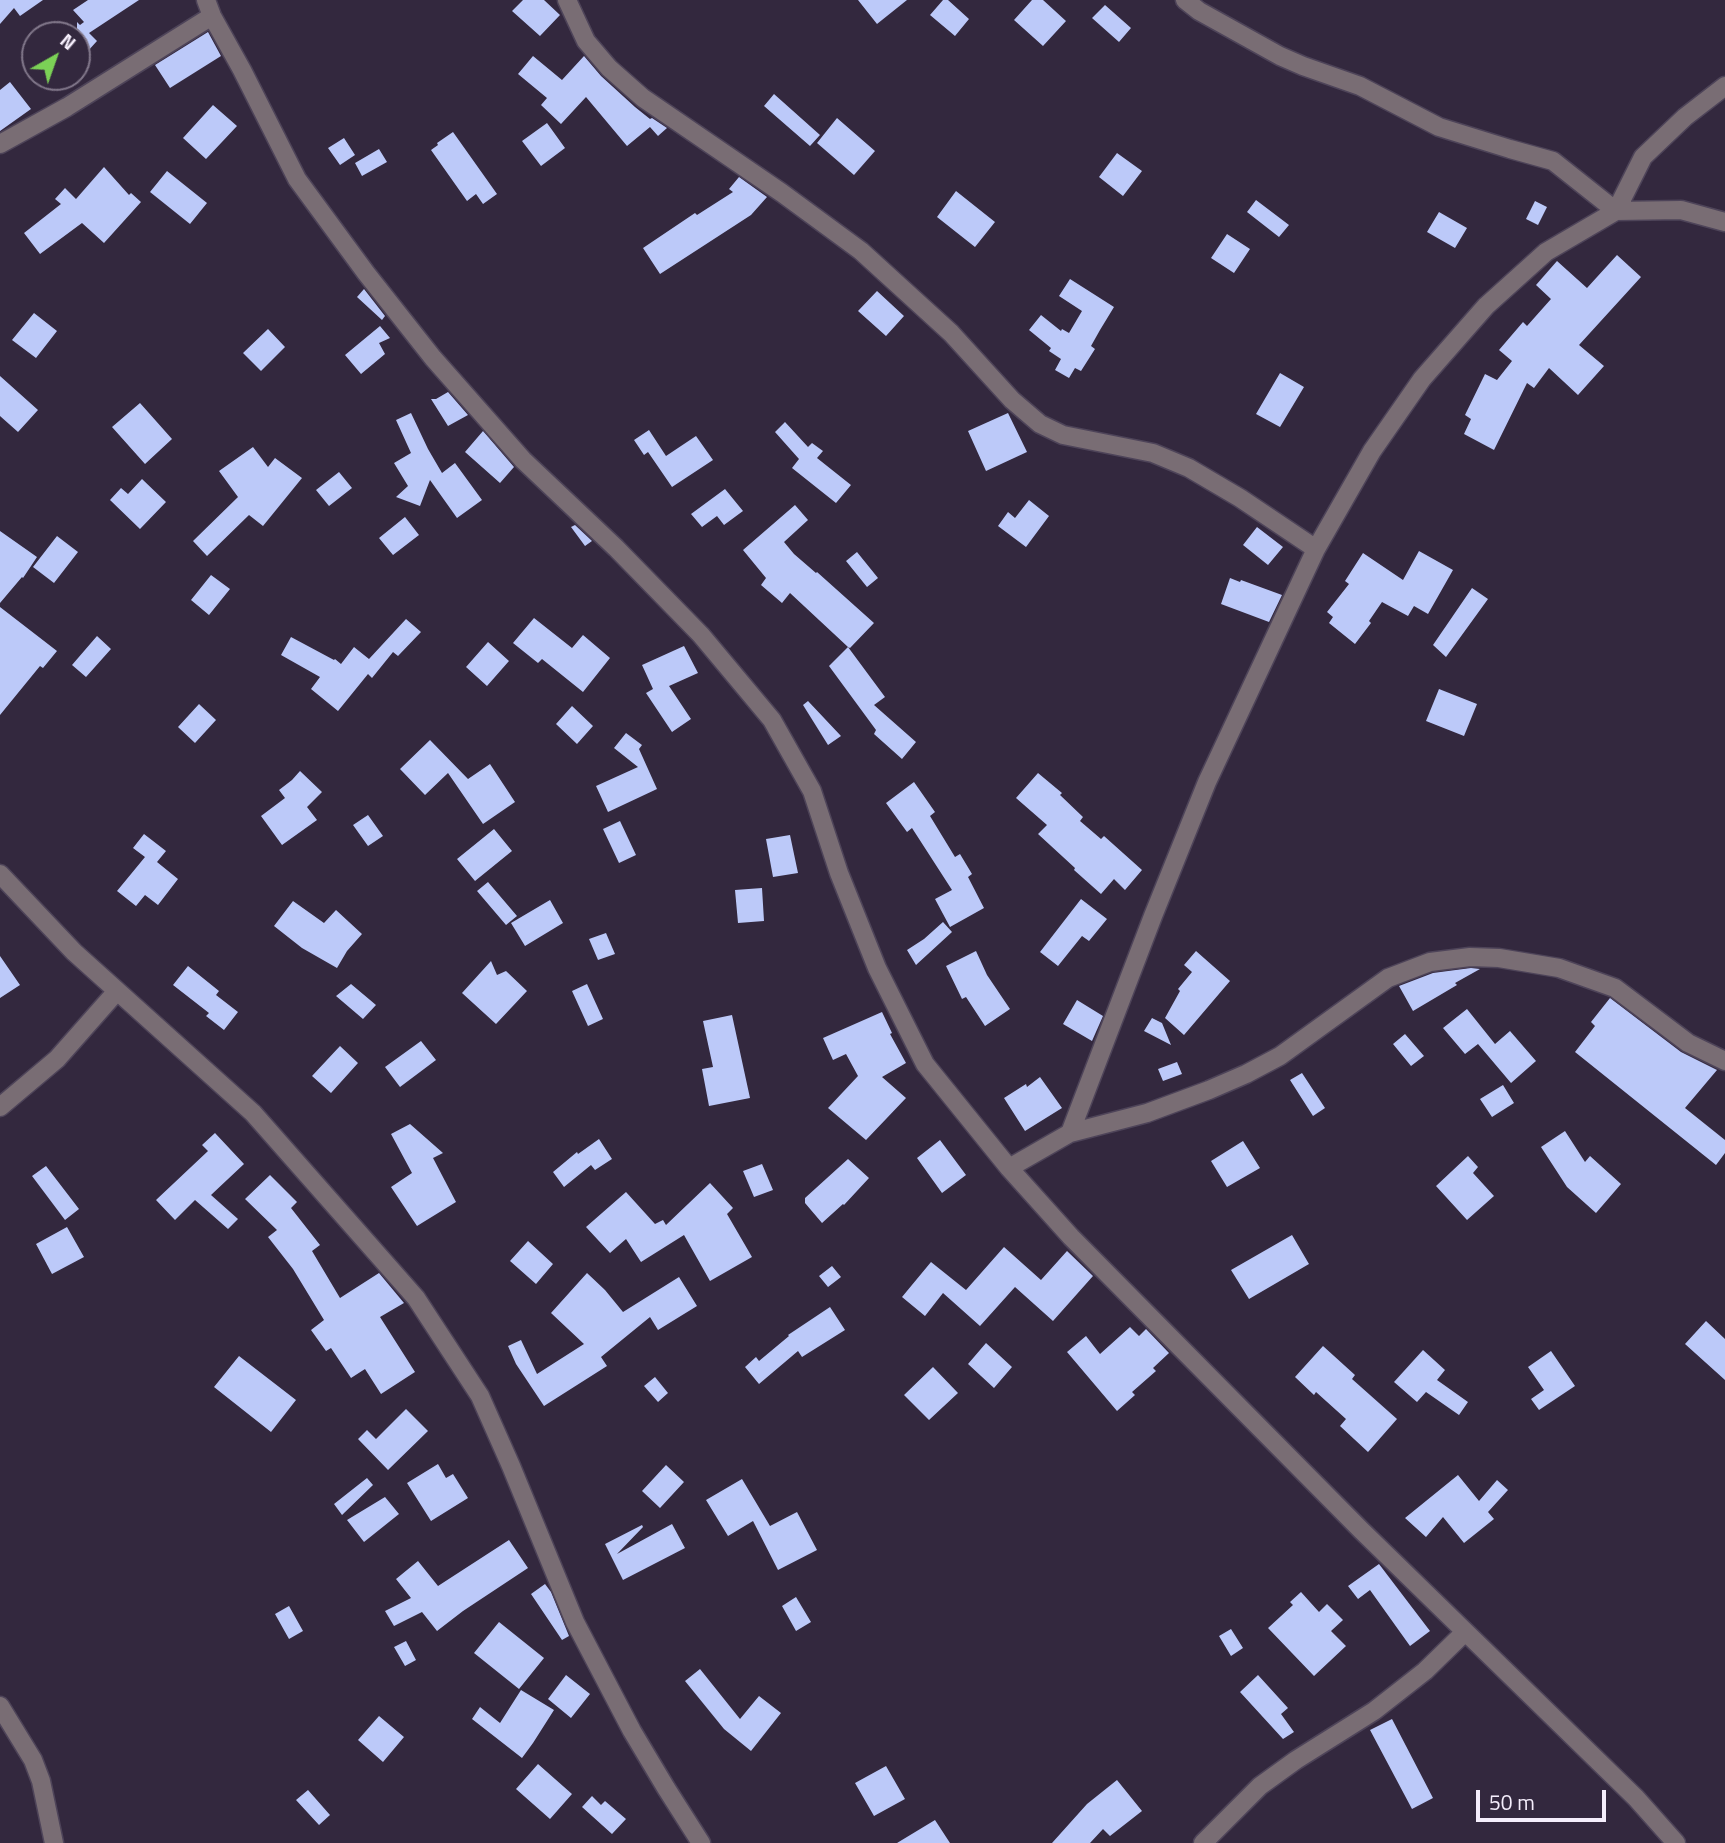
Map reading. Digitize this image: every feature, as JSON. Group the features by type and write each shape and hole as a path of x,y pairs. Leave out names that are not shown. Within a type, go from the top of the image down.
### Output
{"street":[{"path":"567,0 586,41 609,68 643,98 861,251 951,333 1012,400 1040,424 1063,435 1153,453 1189,468 1316,550"},
{"path":"1185,0 1280,56 1360,86 1439,127 1553,161 1616,211"},
{"path":"0,144 67,107 209,8 297,179 433,358 523,460 616,548 701,635 772,720 812,791 839,873 877,968 925,1064 1009,1168 1071,1237 1213,1382 1636,1798 1676,1843"},
{"path":"1616,211 1643,157 1685,117 1725,86"},
{"path":"1070,1133 1202,794 1316,550 1372,451 1422,379 1486,306 1546,252 1616,211 1681,210 1725,222"},
{"path":"0,874 74,952 253,1113 416,1298 480,1396 575,1622 632,1731 701,1843"},
{"path":"1009,1168 1070,1133 1147,1113 1209,1090 1280,1056 1388,978 1430,962 1470,957 1499,958 1559,968 1615,988 1688,1043 1725,1061"},
{"path":"0,1107 57,1059 117,991"},
{"path":"1203,1843 1260,1786 1374,1711 1425,1671 1465,1632"},
{"path":"0,1706 33,1760 41,1781 54,1843"}],"building":[{"path":"0,0 43,0 20,16 14,8 0,24"},
{"path":"88,0 139,0 91,32 91,21 83,21 73,10"},
{"path":"523,0 544,0 560,15 540,36 512,11"},
{"path":"858,0 907,0 877,24"},
{"path":"943,0 948,0 969,19 955,36 930,15"},
{"path":"1032,0 1043,0 1066,21 1043,46 1014,20"},
{"path":"1105,5 1131,28 1119,42 1092,18"},
{"path":"208,32 221,56 170,88 155,65"},
{"path":"91,35 97,41 91,48"},
{"path":"533,56 562,80 584,56 601,76 635,107 667,128 658,136 650,127 627,146 586,97 561,124 541,105 547,98 518,74"},
{"path":"10,82 31,109 0,131 0,90"},
{"path":"774,94 820,135 810,146 764,106"},
{"path":"213,105 237,126 206,159 183,138"},
{"path":"837,118 875,151 854,175 817,143"},
{"path":"547,123 565,148 541,166 522,141"},
{"path":"453,132 497,194 483,204 476,194 467,201 431,150"},
{"path":"344,138 355,155 340,165 328,148"},
{"path":"379,149 387,162 362,176 355,163"},
{"path":"1117,153 1142,171 1123,196 1099,177"},
{"path":"104,167 129,195 131,193 141,202 104,243 82,223 40,254 24,233 61,204 55,199 65,188 76,199"},
{"path":"167,171 207,203 190,224 150,192"},
{"path":"739,177 767,197 751,215 660,274 643,248 695,213 697,215 733,192 729,189"},
{"path":"956,191 995,222 975,247 937,217"},
{"path":"1256,200 1289,225 1279,237 1247,212"},
{"path":"1535,201 1547,207 1538,225 1526,219"},
{"path":"1439,212 1467,228 1455,248 1427,232"},
{"path":"1227,234 1250,249 1234,273 1211,258"},
{"path":"1617,255 1641,277 1579,345 1604,366 1578,395 1549,368 1534,388 1527,383 1494,450 1464,434 1471,419 1465,415 1485,374 1497,380 1512,361 1499,350 1523,322 1527,326 1551,299 1536,285 1557,261 1587,288"},
{"path":"1070,279 1114,307 1091,346 1095,349 1081,371 1075,368 1069,378 1055,370 1061,359 1049,351 1051,348 1029,330 1041,315 1061,331 1062,329 1069,333 1082,311 1059,296"},
{"path":"364,289 385,316 382,320 357,297"},
{"path":"877,291 904,316 886,336 858,311"},
{"path":"34,313 57,331 36,358 12,340"},
{"path":"380,326 390,338 379,343 385,354 361,374 345,355"},
{"path":"268,329 285,347 261,371 243,353"},
{"path":"1280,373 1304,387 1280,427 1256,414"},
{"path":"0,376 38,410 18,432 0,416"},
{"path":"448,392 468,415 448,426 431,399"},
{"path":"140,403 172,439 145,464 112,427"},
{"path":"411,413 442,473 455,463 482,500 457,518 430,480 420,506 396,497 408,486 394,463 411,453 396,420"},
{"path":"1008,413 1027,452 986,471 968,431"},
{"path":"785,422 808,447 812,443 823,451 817,458 851,485 836,503 792,468 799,459 775,432"},
{"path":"649,430 666,456 696,436 713,460 672,487 648,452 644,455 634,440"},
{"path":"483,431 514,467 500,483 465,452"},
{"path":"253,447 268,467 275,458 302,478 263,526 249,515 207,556 193,541 238,497 219,471"},
{"path":"339,472 352,488 329,506 316,490"},
{"path":"142,479 166,502 140,529 110,500 121,488 128,494"},
{"path":"725,489 743,511 724,525 717,516 702,527 691,514"},
{"path":"1029,500 1049,516 1026,547 998,526 1008,512 1015,518"},
{"path":"795,505 808,520 784,542 794,554 874,623 850,648 790,593 782,603 761,585 766,578 743,550"},
{"path":"405,517 419,535 393,555 379,538"},
{"path":"575,525 592,541 585,546 571,527"},
{"path":"1257,527 1283,547 1268,565 1243,545"},
{"path":"0,531 37,557 23,578 0,603"},
{"path":"57,536 78,552 54,583 33,567"},
{"path":"1419,551 1453,570 1428,614 1414,606 1408,616 1382,602 1369,621 1371,623 1355,644 1329,623 1333,617 1327,612 1349,584 1345,581 1363,553 1403,580"},
{"path":"857,552 878,578 867,587 846,561"},
{"path":"211,575 230,589 209,615 191,600"},
{"path":"1230,578 1282,595 1269,622 1221,604"},
{"path":"1472,588 1488,599 1446,657 1433,645"},
{"path":"0,607 57,651 43,668 40,666 0,715"},
{"path":"534,618 572,648 583,635 610,658 583,692 542,659 538,663 513,643"},
{"path":"406,619 421,632 398,656 393,652 372,678 368,674 338,711 311,689 320,677 281,655 291,637 341,664 354,647 369,659"},
{"path":"97,636 111,649 86,677 72,665"},
{"path":"488,642 509,661 487,686 466,667"},
{"path":"684,646 698,673 669,686 691,719 672,732 646,693 653,689 642,665"},
{"path":"848,647 885,697 874,705 916,742 902,759 874,734 876,730 829,666"},
{"path":"1439,689 1477,704 1464,736 1426,721"},
{"path":"808,701 841,736 828,745 803,705"},
{"path":"199,704 216,720 195,743 178,727"},
{"path":"572,706 593,726 577,744 556,724"},
{"path":"626,733 642,745 639,749 657,789 608,812 596,786 638,767 614,748"},
{"path":"430,740 468,779 490,764 515,802 483,824 448,773 425,795 400,769"},
{"path":"300,771 322,792 307,807 317,820 282,845 261,816 285,798 279,790"},
{"path":"1038,773 1062,793 1060,795 1083,817 1080,821 1101,839 1104,836 1142,870 1125,890 1114,879 1101,894 1038,834 1047,825 1016,798"},
{"path":"914,782 935,812 930,816 955,857 960,854 972,874 968,877 984,908 950,927 935,899 952,890 912,828 907,832 886,803"},
{"path":"368,815 383,836 368,846 353,825"},
{"path":"620,821 636,855 619,863 603,829"},
{"path":"494,829 512,851 475,881 457,859"},
{"path":"144,834 166,851 157,862 178,879 158,905 145,895 136,906 117,891 145,857 133,848"},
{"path":"790,835 798,873 773,877 766,839"},
{"path":"488,882 517,916 506,925 477,891"},
{"path":"762,888 764,921 738,923 735,890"},
{"path":"1081,899 1107,919 1089,941 1082,936 1058,966 1040,952"},
{"path":"550,900 563,923 525,946 511,923"},
{"path":"293,901 324,923 336,910 362,934 337,968 302,948 274,926"},
{"path":"943,922 952,932 916,965 907,950"},
{"path":"606,933 615,954 598,960 589,939"},
{"path":"976,951 987,975 1010,1009 985,1026 966,997 962,999 946,966"},
{"path":"1196,951 1230,981 1184,1035 1165,1018 1180,991 1178,989 1192,972 1184,965"},
{"path":"0,956 20,985 0,998"},
{"path":"491,961 497,975 506,971 527,991 496,1024 462,993"},
{"path":"188,966 219,991 216,995 238,1012 224,1030 206,1016 209,1013 173,985"},
{"path":"1480,969 1413,1011 1399,986 1433,973"},
{"path":"351,984 376,1005 363,1019 336,996"},
{"path":"587,984 603,1019 588,1026 572,991"},
{"path":"1610,998 1681,1052 1717,1070 1685,1108 1725,1140 1725,1153 1716,1165 1575,1052 1595,1026 1591,1022"},
{"path":"1077,1000 1103,1016 1092,1041 1063,1024"},
{"path":"1467,1009 1495,1044 1510,1031 1536,1061 1511,1083 1478,1044 1465,1054 1443,1028"},
{"path":"882,1012 892,1033 890,1034 906,1063 882,1077 906,1098 866,1140 828,1108 858,1076 846,1054 833,1060 823,1038"},
{"path":"732,1015 750,1098 709,1106 702,1069 713,1067 703,1021"},
{"path":"1152,1018 1162,1023 1171,1045 1144,1031"},
{"path":"1405,1034 1424,1056 1411,1066 1393,1044"},
{"path":"421,1041 436,1060 400,1087 385,1067"},
{"path":"340,1046 358,1063 331,1093 312,1076"},
{"path":"1177,1062 1182,1074 1163,1081 1158,1069"},
{"path":"1302,1073 1325,1108 1313,1116 1290,1080"},
{"path":"1040,1077 1062,1108 1025,1131 1004,1098"},
{"path":"1503,1085 1514,1103 1492,1117 1480,1099"},
{"path":"410,1124 443,1153 433,1158 456,1202 417,1226 391,1187 412,1173 391,1134"},
{"path":"1565,1131 1585,1162 1590,1156 1621,1184 1596,1213 1567,1187 1541,1147"},
{"path":"215,1133 244,1164 211,1195 238,1219 228,1229 195,1200 175,1220 156,1200 208,1151 202,1145"},
{"path":"599,1139 612,1159 595,1170 591,1165 564,1187 553,1172 577,1152 578,1154"},
{"path":"940,1140 966,1175 942,1193 917,1158"},
{"path":"1243,1141 1260,1168 1227,1187 1211,1161"},
{"path":"1468,1156 1478,1167 1473,1173 1494,1196 1467,1220 1436,1186"},
{"path":"848,1159 869,1178 844,1205 822,1223 805,1203 805,1198"},
{"path":"762,1164 773,1190 754,1197 743,1171"},
{"path":"46,1166 79,1209 65,1220 32,1176"},
{"path":"270,1175 297,1202 291,1208 320,1245 312,1251 340,1298 379,1273 404,1303 380,1317 415,1372 381,1394 365,1369 351,1378 331,1348 326,1351 311,1330 324,1320 293,1269 268,1237 277,1230 245,1199"},
{"path":"710,1183 733,1208 727,1214 752,1257 710,1281 684,1235 641,1262 626,1239 610,1253 586,1227 626,1192 655,1224 663,1220 666,1225"},
{"path":"67,1227 84,1257 52,1274 36,1244"},
{"path":"1292,1235 1309,1264 1249,1299 1231,1270"},
{"path":"528,1241 553,1264 536,1284 510,1261"},
{"path":"1004,1247 1041,1280 1067,1251 1093,1276 1053,1321 1015,1287 980,1326 943,1293 925,1316 902,1297 931,1262 966,1290"},
{"path":"832,1266 841,1277 828,1287 819,1276"},
{"path":"587,1273 623,1312 679,1277 697,1306 658,1330 650,1317 601,1357 607,1366 544,1406 516,1364 508,1346 521,1340 537,1374 584,1344 551,1313"},
{"path":"830,1307 845,1330 802,1357 798,1351 759,1384 745,1367 756,1357 759,1361 788,1335"},
{"path":"1706,1321 1725,1339 1725,1380 1685,1344"},
{"path":"1130,1327 1139,1336 1146,1329 1169,1353 1153,1368 1156,1371 1132,1392 1135,1395 1117,1411 1067,1352 1086,1336 1100,1354"},
{"path":"986,1343 1012,1367 994,1388 968,1364"},
{"path":"1323,1346 1355,1375 1352,1379 1397,1419 1368,1452 1340,1426 1346,1419 1295,1377"},
{"path":"1423,1350 1445,1370 1437,1380 1468,1402 1459,1415 1426,1392 1417,1402 1394,1382"},
{"path":"1551,1351 1575,1386 1539,1410 1531,1399 1544,1390 1528,1367"},
{"path":"239,1356 296,1400 271,1432 214,1387"},
{"path":"933,1367 958,1393 929,1420 904,1395"},
{"path":"655,1377 668,1393 658,1402 644,1386"},
{"path":"406,1409 428,1431 388,1470 358,1439 367,1430 376,1439"},
{"path":"438,1464 446,1478 453,1474 468,1498 431,1521 407,1483"},
{"path":"666,1465 684,1482 660,1508 642,1491"},
{"path":"1458,1475 1479,1501 1497,1480 1508,1490 1488,1512 1494,1519 1464,1543 1443,1517 1426,1537 1405,1518"},
{"path":"367,1478 373,1485 342,1515 334,1504"},
{"path":"742,1479 770,1526 797,1512 817,1550 778,1570 753,1521 728,1536 706,1500"},
{"path":"385,1497 399,1514 364,1542 347,1520"},
{"path":"672,1524 685,1548 623,1580 605,1544 642,1525 617,1554"},
{"path":"509,1540 528,1568 437,1631 422,1612 394,1626 385,1611 411,1598 396,1579 418,1561 438,1586"},
{"path":"1379,1564 1430,1631 1410,1646 1370,1590 1358,1599 1348,1586"},
{"path":"545,1584 569,1636 562,1640 531,1594"},
{"path":"1301,1592 1319,1612 1327,1604 1343,1620 1331,1631 1346,1646 1314,1676 1268,1628 1293,1605 1290,1602"},
{"path":"796,1597 811,1622 796,1631 782,1606"},
{"path":"289,1606 303,1631 289,1639 275,1614"},
{"path":"499,1622 544,1658 519,1689 474,1653"},
{"path":"1231,1629 1243,1648 1231,1656 1219,1636"},
{"path":"406,1641 416,1660 405,1666 394,1647"},
{"path":"700,1669 740,1719 759,1696 781,1713 751,1751 724,1729 685,1681"},
{"path":"566,1675 590,1694 571,1718 548,1699"},
{"path":"1258,1675 1288,1708 1281,1714 1294,1732 1283,1739 1240,1692"},
{"path":"521,1690 554,1710 522,1758 472,1719 480,1707 500,1723"},
{"path":"379,1716 404,1737 383,1762 358,1740"},
{"path":"1392,1719 1433,1798 1412,1809 1370,1730"},
{"path":"538,1764 572,1794 550,1819 516,1789"},
{"path":"886,1766 905,1799 874,1816 855,1783"},
{"path":"1117,1780 1142,1811 1110,1836 1103,1829 1090,1843 1052,1843 1087,1804"},
{"path":"308,1790 330,1815 319,1825 296,1800"},
{"path":"592,1796 601,1805 605,1801 626,1819 612,1834 582,1807"},
{"path":"935,1820 950,1843 897,1843"}]}
